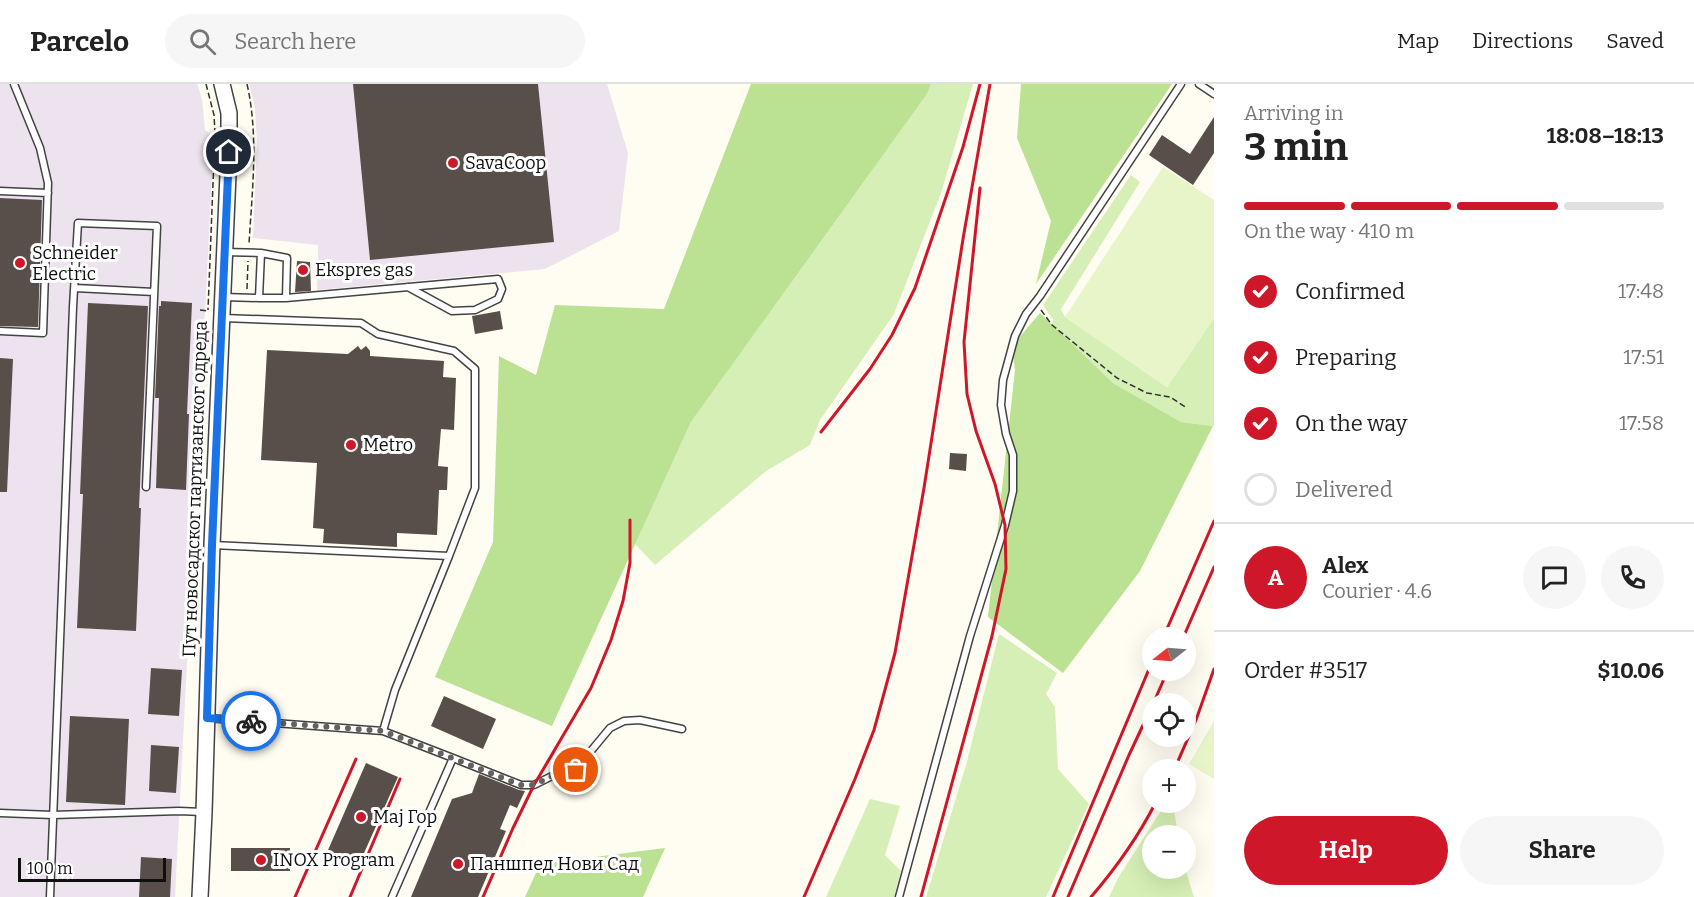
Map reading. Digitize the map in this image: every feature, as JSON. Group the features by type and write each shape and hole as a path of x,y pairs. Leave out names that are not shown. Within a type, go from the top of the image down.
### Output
{"street":[{"name":"Пут новосадског партизанског одреда","path":"200,897 212,545 215,314 222,297 229,123 222,84"}],"lane":[{"path":"0,331 43,333 48,183 40,148 14,84"},
{"path":"899,897 970,636 1005,525 1012,490 1013,454 1006,434 1001,405 1003,380 1016,336 1026,314 1181,84"},
{"path":"1199,84 1214,94"},
{"path":"0,191 48,194"},
{"path":"50,897 78,223 157,226 146,487"},
{"path":"224,252 261,253 287,258 286,298"},
{"path":"259,298 261,253"},
{"path":"222,297 286,298 408,287 498,279 502,289 498,300 475,310 452,311 408,287"},
{"path":"75,288 154,292"},
{"path":"215,314 361,323 378,334 454,351 475,369 475,488 395,690 383,731"},
{"path":"212,545 449,556"},
{"path":"207,718 383,731 521,785 534,785 552,776 576,770 610,728 624,721 640,720 682,729"},
{"path":"393,897 453,758"},
{"path":"0,813 204,812"}],"path":[{"path":"206,84 214,114 215,133 215,314"},
{"path":"246,298 255,144 247,84"},
{"path":"1035,302 1052,325 1117,378 1147,393 1170,397 1187,408"}],"shaded area":[{"path":"0,84 197,84 202,99 205,130 214,137 175,897 0,897"},
{"path":"249,84 607,84 628,153 619,231 545,269 317,290 318,245 253,238 257,143 255,108"}],"green space":[{"path":"751,84 931,84 927,94 691,422 552,726 435,677 493,542 499,356 536,375 555,305 664,309"},
{"path":"931,84 973,84 941,193 894,314 820,420 810,445 766,471 655,565 635,544 691,422 927,94"},
{"path":"1021,84 1172,84 1036,284 1051,221 1017,138"},
{"path":"1163,167 1214,200 1214,318 1167,387 1065,317"},
{"path":"1131,175 1140,182 1061,309 1065,317 1167,387 1214,318 1214,426 1181,422 1113,383 1052,325 1053,320 1043,305"},
{"path":"1040,313 1113,383 1181,422 1213,426 1140,571 1063,673 988,617 1015,370 1012,346"},
{"path":"999,634 1057,673 1046,694 1055,707 1058,769 1089,804 1046,897 926,897 966,765"},
{"path":"1214,721 1214,779 1196,768 1196,759 1192,759"},
{"path":"870,799 900,806 885,855 901,871 894,897 826,897"},
{"path":"1160,813 1175,813 1176,825 1152,825"},
{"path":"1142,840 1142,879 1188,879 1194,897 1109,897 1118,878"},
{"path":"665,848 643,897 525,897 540,864"}],"building":[{"name":"SavaCoop","path":"353,84 538,84 554,242 370,260"},
{"path":"1214,117 1214,153 1193,185 1149,155 1162,135 1190,154"},
{"name":"Schneider Electric","path":"0,198 42,200 38,327 0,326"},
{"name":"Ekspres gas","path":"297,261 310,262 311,291 295,292"},
{"path":"161,301 192,303 186,490 156,488 159,398 155,398"},
{"path":"88,303 148,306 136,631 77,628"},
{"path":"500,311 503,329 475,334 472,316"},
{"name":"Metro","path":"358,346 361,350 366,346 370,351 370,356 444,361 443,377 456,378 454,430 441,429 438,466 448,467 447,490 439,490 437,535 397,533 397,547 323,543 324,529 313,528 317,463 261,460 267,350 348,354"},
{"path":"0,358 13,359 7,492 0,492"},
{"path":"950,453 967,454 966,471 949,469"},
{"path":"151,668 182,670 179,716 148,714"},
{"path":"444,696 496,719 483,749 431,726"},
{"path":"70,716 129,719 125,805 66,802"},
{"path":"151,745 179,747 176,793 149,791"},
{"name":"Мај Гор","path":"366,763 398,777 356,871 325,857"},
{"name":"Паншпед Нови Сад","path":"479,774 525,791 517,808 510,805 500,829 506,831 478,897 411,897 452,799 472,793"},
{"name":"INOX Program","path":"231,848 290,848 290,871 231,871"},
{"path":"141,857 172,859 170,897 139,897"}],"railway":[{"path":"821,432 870,369 892,335 915,288 963,147 980,84"},
{"path":"804,897 874,730 895,653 990,84"},
{"path":"921,897 992,636 1006,569 1005,525 995,484 976,431 967,394 964,342 980,188"},
{"path":"483,897 534,785 591,688 611,640 623,601 630,563 630,520"},
{"path":"1168,627 1214,521"},
{"path":"1188,627 1214,567"},
{"path":"1179,759 1214,669"},
{"path":"1053,897 1144,681"},
{"path":"1158,693 1163,681"},
{"path":"1068,897 1142,727"},
{"path":"295,897 356,759"},
{"path":"350,897 400,779"},
{"path":"1091,897 1126,852 1150,813"}],"way so far":[{"path":"251,721 383,731 521,785 534,785 552,776 576,770"}],"place":[{"name":"SavaCoop","path":"453,163"},
{"name":"Schneider Electric","path":"20,263"},
{"name":"Ekspres gas","path":"303,270"},
{"name":"Metro","path":"351,445"},
{"name":"Мај Гор","path":"361,817"},
{"name":"INOX Program","path":"261,860"},
{"name":"Паншпед Нови Сад","path":"458,864"}],"route":[{"path":"229,152 207,718 251,721"}]}
